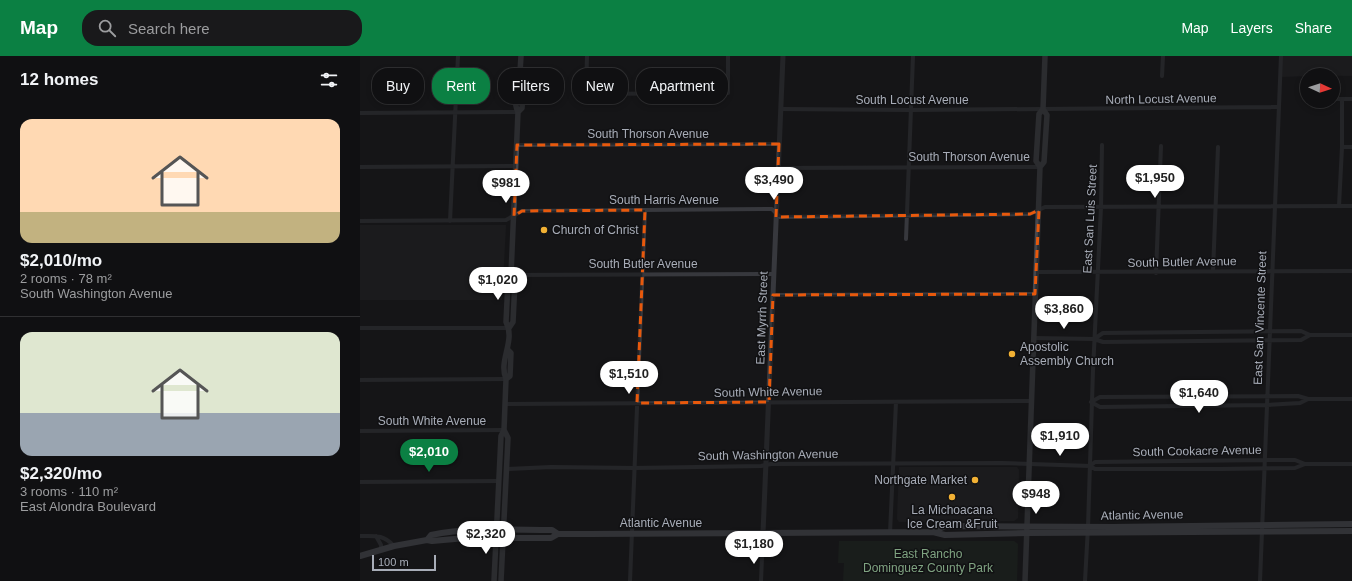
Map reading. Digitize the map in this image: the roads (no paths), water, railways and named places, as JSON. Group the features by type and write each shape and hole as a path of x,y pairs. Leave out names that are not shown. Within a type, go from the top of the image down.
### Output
{"main road":[{"path":"494,581 498,481 501,436 504,430 506,379 504,373 504,360 505,354 508,350 509,328 513,322 515,281 511,275 518,112 522,108 524,80 520,72 522,56"},
{"path":"1025,581 1040,167 1044,162 1047,115 1043,110 1045,56"},
{"path":"501,581 508,438 504,430"},
{"name":"Atlantic Avenue","path":"360,556 394,546 427,540 432,541 466,538 551,538 558,534 933,532 945,535 1262,525 1352,524"},
{"name":"Atlantic Avenue","path":"933,532 945,526 1027,526 1088,530 1262,532 1352,531"},
{"name":"Atlantic Avenue","path":"427,540 430,535 444,532 552,530 558,534"}],"street":[{"path":"450,221 458,56"},
{"path":"587,56 586,94 728,93 728,56"},
{"name":"East Myrrh Street","path":"761,581 783,56"},
{"path":"906,239 913,56"},
{"path":"1162,76 1163,56"},
{"name":"East San Vincente Street","path":"1260,581 1281,56"},
{"path":"1339,206 1342,147 1342,99 1352,99"},
{"name":"North Locust Avenue","path":"1043,110 1278,107"},
{"name":"South Locust Avenue","path":"781,109 1043,110"},
{"path":"360,114 518,112"},
{"name":"South Thorson Avenue","path":"517,145 779,144"},
{"name":"East San Luis Street","path":"1085,581 1088,530 1091,402 1103,158 1102,145"},
{"path":"1156,273 1161,146"},
{"path":"1213,272 1218,147"},
{"path":"1342,147 1352,147"},
{"path":"360,167 516,166"},
{"name":"South Thorson Avenue","path":"779,168 1040,167"},
{"path":"1274,206 1352,206"},
{"name":"South Harris Avenue","path":"360,221 506,220 522,211 772,209 780,217 1030,214 1045,207 1274,206"},
{"path":"630,581 645,210"},
{"name":"South Butler Avenue","path":"1037,272 1156,273 1352,271"},
{"name":"South Butler Avenue","path":"511,275 774,274"},
{"path":"773,295 1035,294"},
{"path":"360,328 509,328"},
{"path":"1094,339 1103,333 1301,331 1310,335 1352,335"},
{"path":"1033,338 1094,339 1103,342 1300,340 1310,335"},
{"path":"360,380 506,379"},
{"path":"1091,402 1100,397 1298,396 1308,399 1352,399"},
{"path":"1091,402 1100,407 1266,405 1300,403 1308,399"},
{"name":"South White Avenue","path":"505,404 1031,401"},
{"path":"890,532 896,402"},
{"name":"South White Avenue","path":"360,431 504,430"},
{"name":"South Cookacre Avenue","path":"1090,466 1095,462 1265,460 1295,460 1306,464 1352,464"},
{"name":"South Washington Avenue","path":"507,469 551,466 634,468 766,465 1002,463 1029,465"},
{"name":"South Cookacre Avenue","path":"1029,465 1090,466 1095,469 1221,470 1295,468 1306,464"},
{"path":"360,482 498,481"},
{"path":"360,536 380,536 388,540 394,546"},
{"path":"376,536 381,545 381,550"}],"place":[{"name":"Church of Christ","path":"544,230"},
{"name":"Apostolic Assembly Church","path":"1012,354"},
{"name":"Northgate Market","path":"975,480"},
{"name":"La Michoacana Ice Cream &Fruit","path":"952,497"}],"park label":[{"name":"East Rancho Dominguez County Park","path":"928,561"}]}
